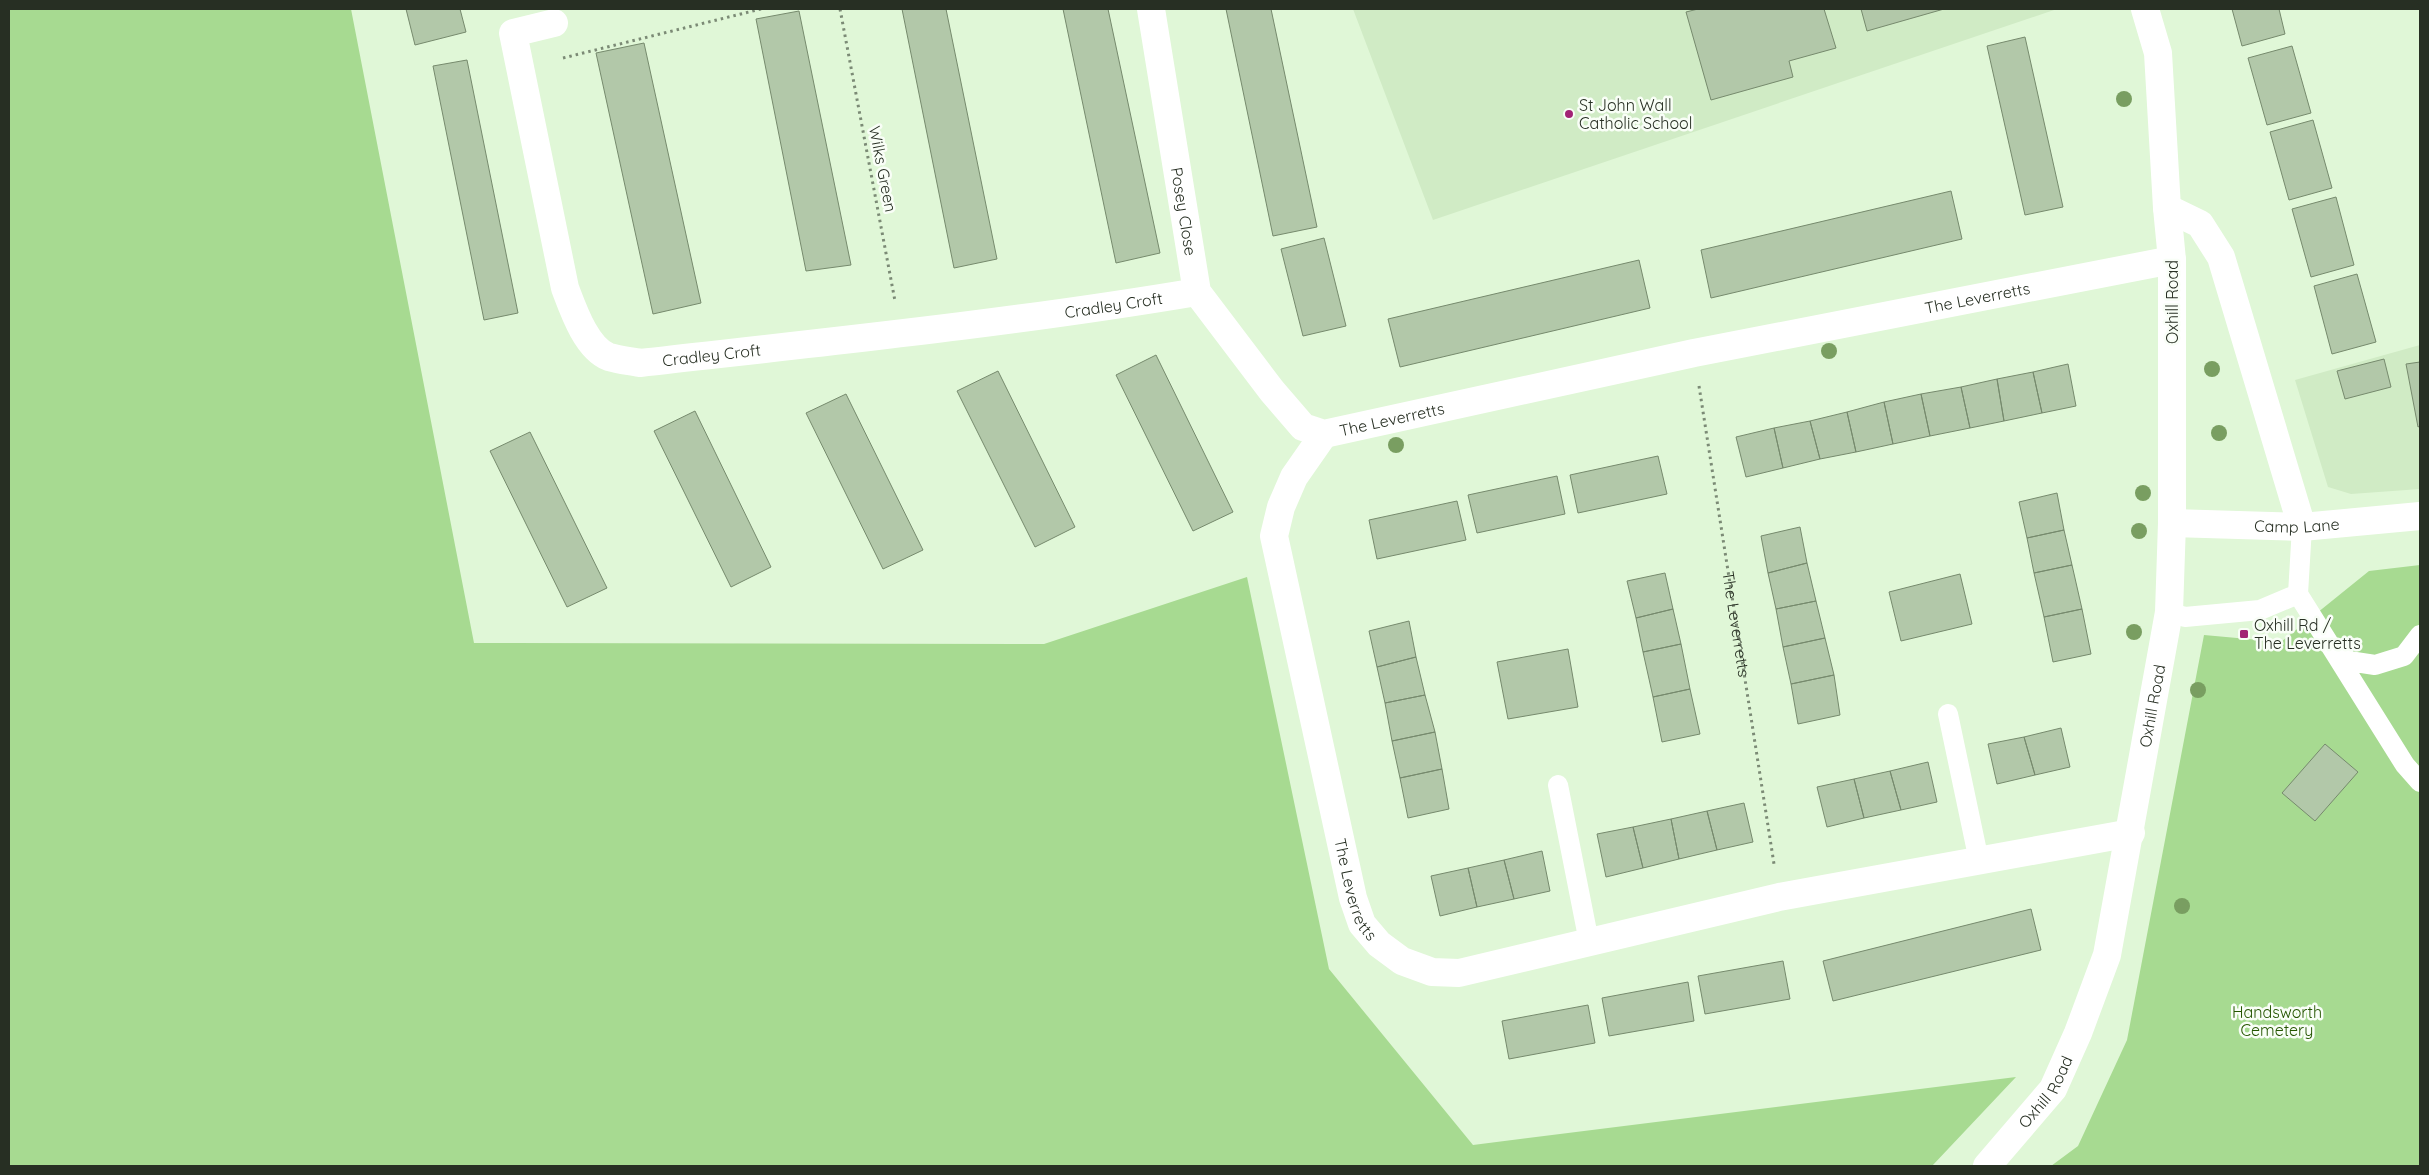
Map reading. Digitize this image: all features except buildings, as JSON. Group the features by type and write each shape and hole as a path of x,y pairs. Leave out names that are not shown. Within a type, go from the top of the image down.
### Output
{"street":[{"name":"Posey Close","path":"1151,9 1198,292 1272,391"},
{"name":"Oxhill Road","path":"1987,1166 2053,1090 2078,1033 2107,956 2169,612 2172,523 2172,260 2158,53 2145,9"},
{"name":"Cradley Croft","path":"554,23 513,33 565,288 578,324 592,342 607,356 640,363 901,334 1123,305 1198,292"},
{"path":"2167,208 2200,224 2221,257 2302,527"},
{"name":"The Leverretts","path":"1272,391 1303,427 1324,434 1694,353 2172,260"},
{"name":"The Leverretts","path":"1324,434 1294,477 1281,507 1274,536 1352,898 1362,924 1379,944 1402,961 1432,972 1459,973 1780,897 2130,833"},
{"name":"Camp Lane","path":"2172,523 2302,527 2420,516"}],"lane":[{"path":"2302,527 2298,594 2405,764 2420,782"},
{"path":"2169,612 2185,617 2260,610 2298,594"},
{"path":"2327,642 2349,661 2376,665 2404,656 2420,635"},
{"path":"1948,714 1979,861"},
{"path":"1558,785 1589,942"}],"path":[{"path":"521,69 761,9"},
{"name":"Wilks Green","path":"840,9 901,334"},
{"name":"The Leverretts","path":"1694,353 1780,897"}],"shaded area":[{"name":"St John Wall Catholic School","path":"1353,9 2057,9 1433,220"},
{"path":"2420,345 2420,489 2351,494 2328,487 2295,380"}],"green space":[{"path":"9,9 351,9 474,643 1044,644 1247,577 1329,969 1473,1145 2016,1077 1932,1166 9,1166"},
{"name":"Handsworth Cemetery","path":"2420,565 2420,1166 2051,1166 2078,1146 2127,1040 2204,635 2281,642 2369,571"}],"place":[{"name":"St John Wall Catholic School","path":"1569,114"},
{"name":"Oxhill Rd / The Leverretts","path":"2244,634"}]}
